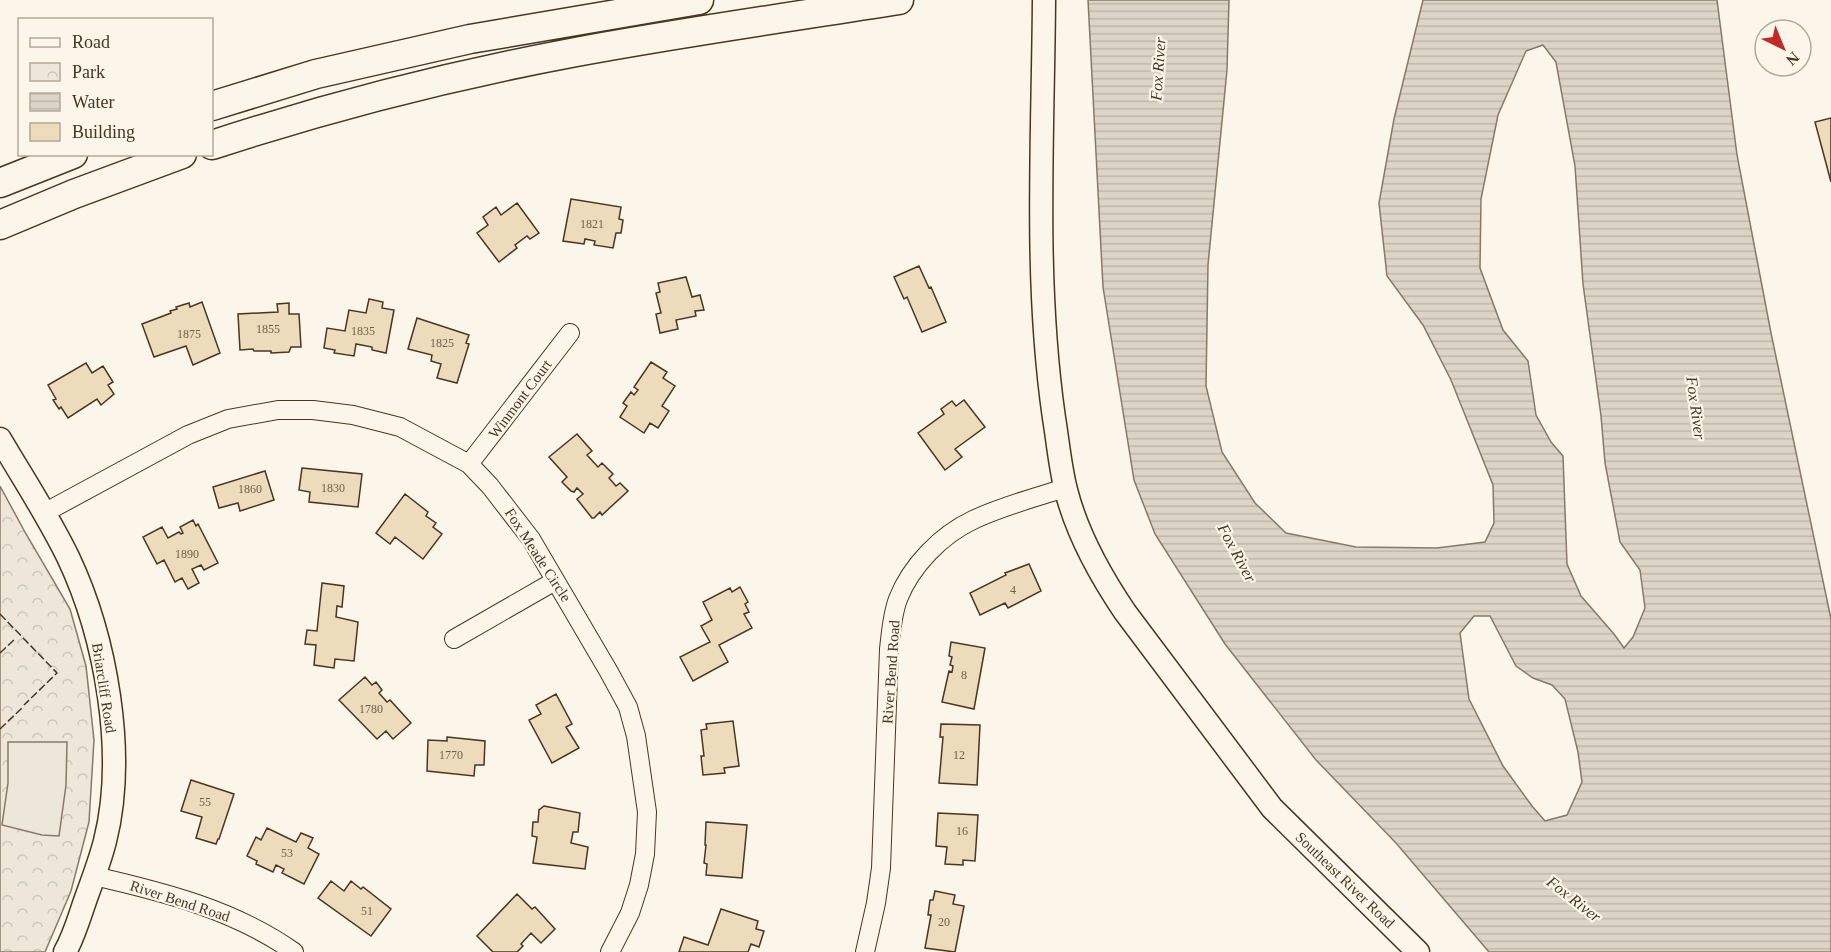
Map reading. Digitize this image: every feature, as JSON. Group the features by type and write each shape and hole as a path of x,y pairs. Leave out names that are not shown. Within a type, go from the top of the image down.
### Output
{"main road":[{"path":"213,105 316,74 470,39 699,0"},
{"path":"213,145 358,101 448,78 577,52 899,0"},
{"path":"0,183 68,156"},
{"path":"0,225 74,194 177,156"}],"street":[{"name":"Southeast River Road","path":"1044,0 1042,270 1048,371 1065,488 1080,530 1107,585 1125,612 1272,808 1418,952"},
{"name":"Winmont Court","path":"469,464 570,333"},
{"name":"Fox Meade Circle","path":"44,513 188,435 228,419 278,410 313,410 353,415 400,427 469,464 513,513 531,539 591,638 628,707 643,770 647,812 639,885 630,914 610,952"},
{"name":"Briarcliff Road","path":"0,439 68,558 92,619 104,668 112,725 113,784 105,839 94,876 65,952"},
{"name":"River Bend Road","path":"865,952 881,868 890,649 892,623 899,598 926,555 948,535 971,521 1002,508 1065,488"},
{"path":"454,639 555,581"},
{"name":"River Bend Road","path":"94,876 179,898 230,915 294,952"}],"green space":[{"path":"0,486 70,609 86,666 94,740 89,822 71,891 45,952 0,952"}],"shaded area":[{"path":"8,742 67,742 66,785 59,836 42,835 2,825 8,783"}],"water":[{"name":"Fox River","path":"1088,0 1229,0 1227,70 1208,265 1206,386 1222,452 1255,503 1286,533 1356,547 1437,548 1485,542 1494,523 1493,485 1451,380 1423,325 1387,276 1379,203 1394,119 1423,0 1717,0 1737,155 1771,333 1831,619 1831,952 1489,952 1396,843 1316,760 1225,644 1155,534 1134,480 1103,287","holes":["1543,45 1556,62 1575,166 1583,284 1605,463 1620,542 1640,570 1645,608 1633,637 1624,648 1581,596 1567,564 1563,456 1551,442 1536,415 1528,361 1503,330 1480,268 1481,199 1498,115 1526,51","1474,616 1490,616 1516,666 1533,678 1552,685 1565,699 1578,752 1582,782 1567,815 1545,821 1532,806 1503,766 1469,699 1460,633"]}],"building":[{"path":"1831,118 1831,182 1815,122"},
{"path":"571,199 621,207 619,219 623,220 621,233 616,233 613,248 594,245 595,241 585,239 584,244 563,241"},
{"path":"517,203 539,233 530,239 527,236 515,245 517,248 499,262 477,233 488,225 483,217 496,207 501,215"},
{"path":"919,266 946,322 922,332 907,297 904,299 894,277"},
{"path":"686,277 692,297 700,295 704,310 695,311 696,316 676,320 678,329 660,333 656,314 661,313 656,293 660,292 658,283"},
{"path":"369,299 383,302 382,308 394,310 386,353 356,344 354,356 334,353 335,350 324,348 327,328 345,331 349,310 366,313"},
{"path":"202,302 220,353 193,365 186,346 154,357 142,324 171,313 170,311 177,309 176,307 189,303 190,307"},
{"path":"289,303 289,314 299,314 301,347 291,347 289,352 271,353 271,351 254,351 253,349 240,350 238,314 278,312 277,304"},
{"path":"417,318 469,335 466,343 469,344 457,383 437,378 441,364 431,361 432,355 408,349"},
{"path":"651,362 667,372 663,378 675,386 662,406 669,411 658,428 650,423 644,433 620,417 627,406 623,403 631,392 634,395 638,390 634,387"},
{"path":"86,363 92,373 103,366 113,382 108,385 114,394 101,405 97,399 68,418 53,400 56,399 48,385"},
{"path":"964,400 985,427 955,449 962,457 945,470 918,433 944,414 941,409 952,401 956,406"},
{"path":"577,434 592,451 587,455 598,467 602,463 613,474 609,478 616,486 620,483 628,491 602,515 600,512 594,518 577,499 583,494 577,488 574,492 571,491 562,482 567,477 549,457"},
{"path":"302,468 362,474 358,507 309,502 310,492 299,490"},
{"path":"265,471 274,500 240,511 238,503 219,508 213,487"},
{"path":"405,494 428,512 426,516 436,523 433,527 442,534 423,559 395,537 390,544 376,533"},
{"path":"193,520 196,526 198,524 218,563 204,570 201,565 192,569 199,583 188,589 182,578 175,582 164,560 157,564 143,537 162,527 168,538 179,532 181,534 183,533 180,527"},
{"path":"1029,564 1041,591 1008,608 1005,603 980,615 970,593 1006,575 1005,573"},
{"path":"322,583 344,586 342,607 337,606 336,617 358,622 354,661 335,659 334,668 314,665 316,645 305,644 307,630 317,631"},
{"path":"740,587 748,602 745,604 749,612 744,614 752,628 719,645 728,662 693,681 680,657 710,642 701,626 712,620 703,602 730,588 732,592"},
{"path":"951,642 985,648 974,709 942,702 949,671 952,672 953,666 950,665 952,657 949,656"},
{"path":"365,677 372,685 376,682 382,690 379,693 387,702 390,700 411,723 393,739 386,731 377,739 339,700"},
{"path":"556,694 572,724 566,727 579,748 552,763 529,720 541,714 536,705"},
{"path":"733,721 739,766 724,768 725,773 703,775 701,756 704,756 701,730 707,729 706,724"},
{"path":"941,724 980,725 977,785 939,783 943,737 940,737"},
{"path":"447,737 485,741 484,765 475,765 474,776 427,771 428,740 447,741"},
{"path":"191,780 234,794 216,844 196,838 202,817 181,811"},
{"path":"544,806 580,813 578,832 573,832 571,843 588,847 585,869 533,863 537,837 532,836 533,822 538,822 539,810"},
{"path":"938,813 978,815 975,861 963,860 963,865 945,864 947,847 936,846"},
{"path":"706,822 747,825 742,878 706,875 707,864 704,863"},
{"path":"267,828 296,842 301,833 313,838 308,848 319,854 304,884 282,873 284,869 276,865 273,872 256,864 257,861 247,856 256,837 261,840"},
{"path":"331,881 344,891 351,881 361,889 363,887 391,909 371,936 318,898"},
{"path":"935,891 955,895 953,904 964,906 955,952 925,948 931,915 928,915 930,900 933,900"},
{"path":"517,894 532,909 535,907 555,929 541,943 531,933 517,952 493,952 477,936"},
{"path":"721,909 758,921 756,929 764,931 759,947 751,944 748,952 679,952 684,937 708,945"}],"fence":[{"path":"0,614 57,673 24,705"},
{"path":"0,653 15,639"},
{"path":"0,729 22,708"}]}
